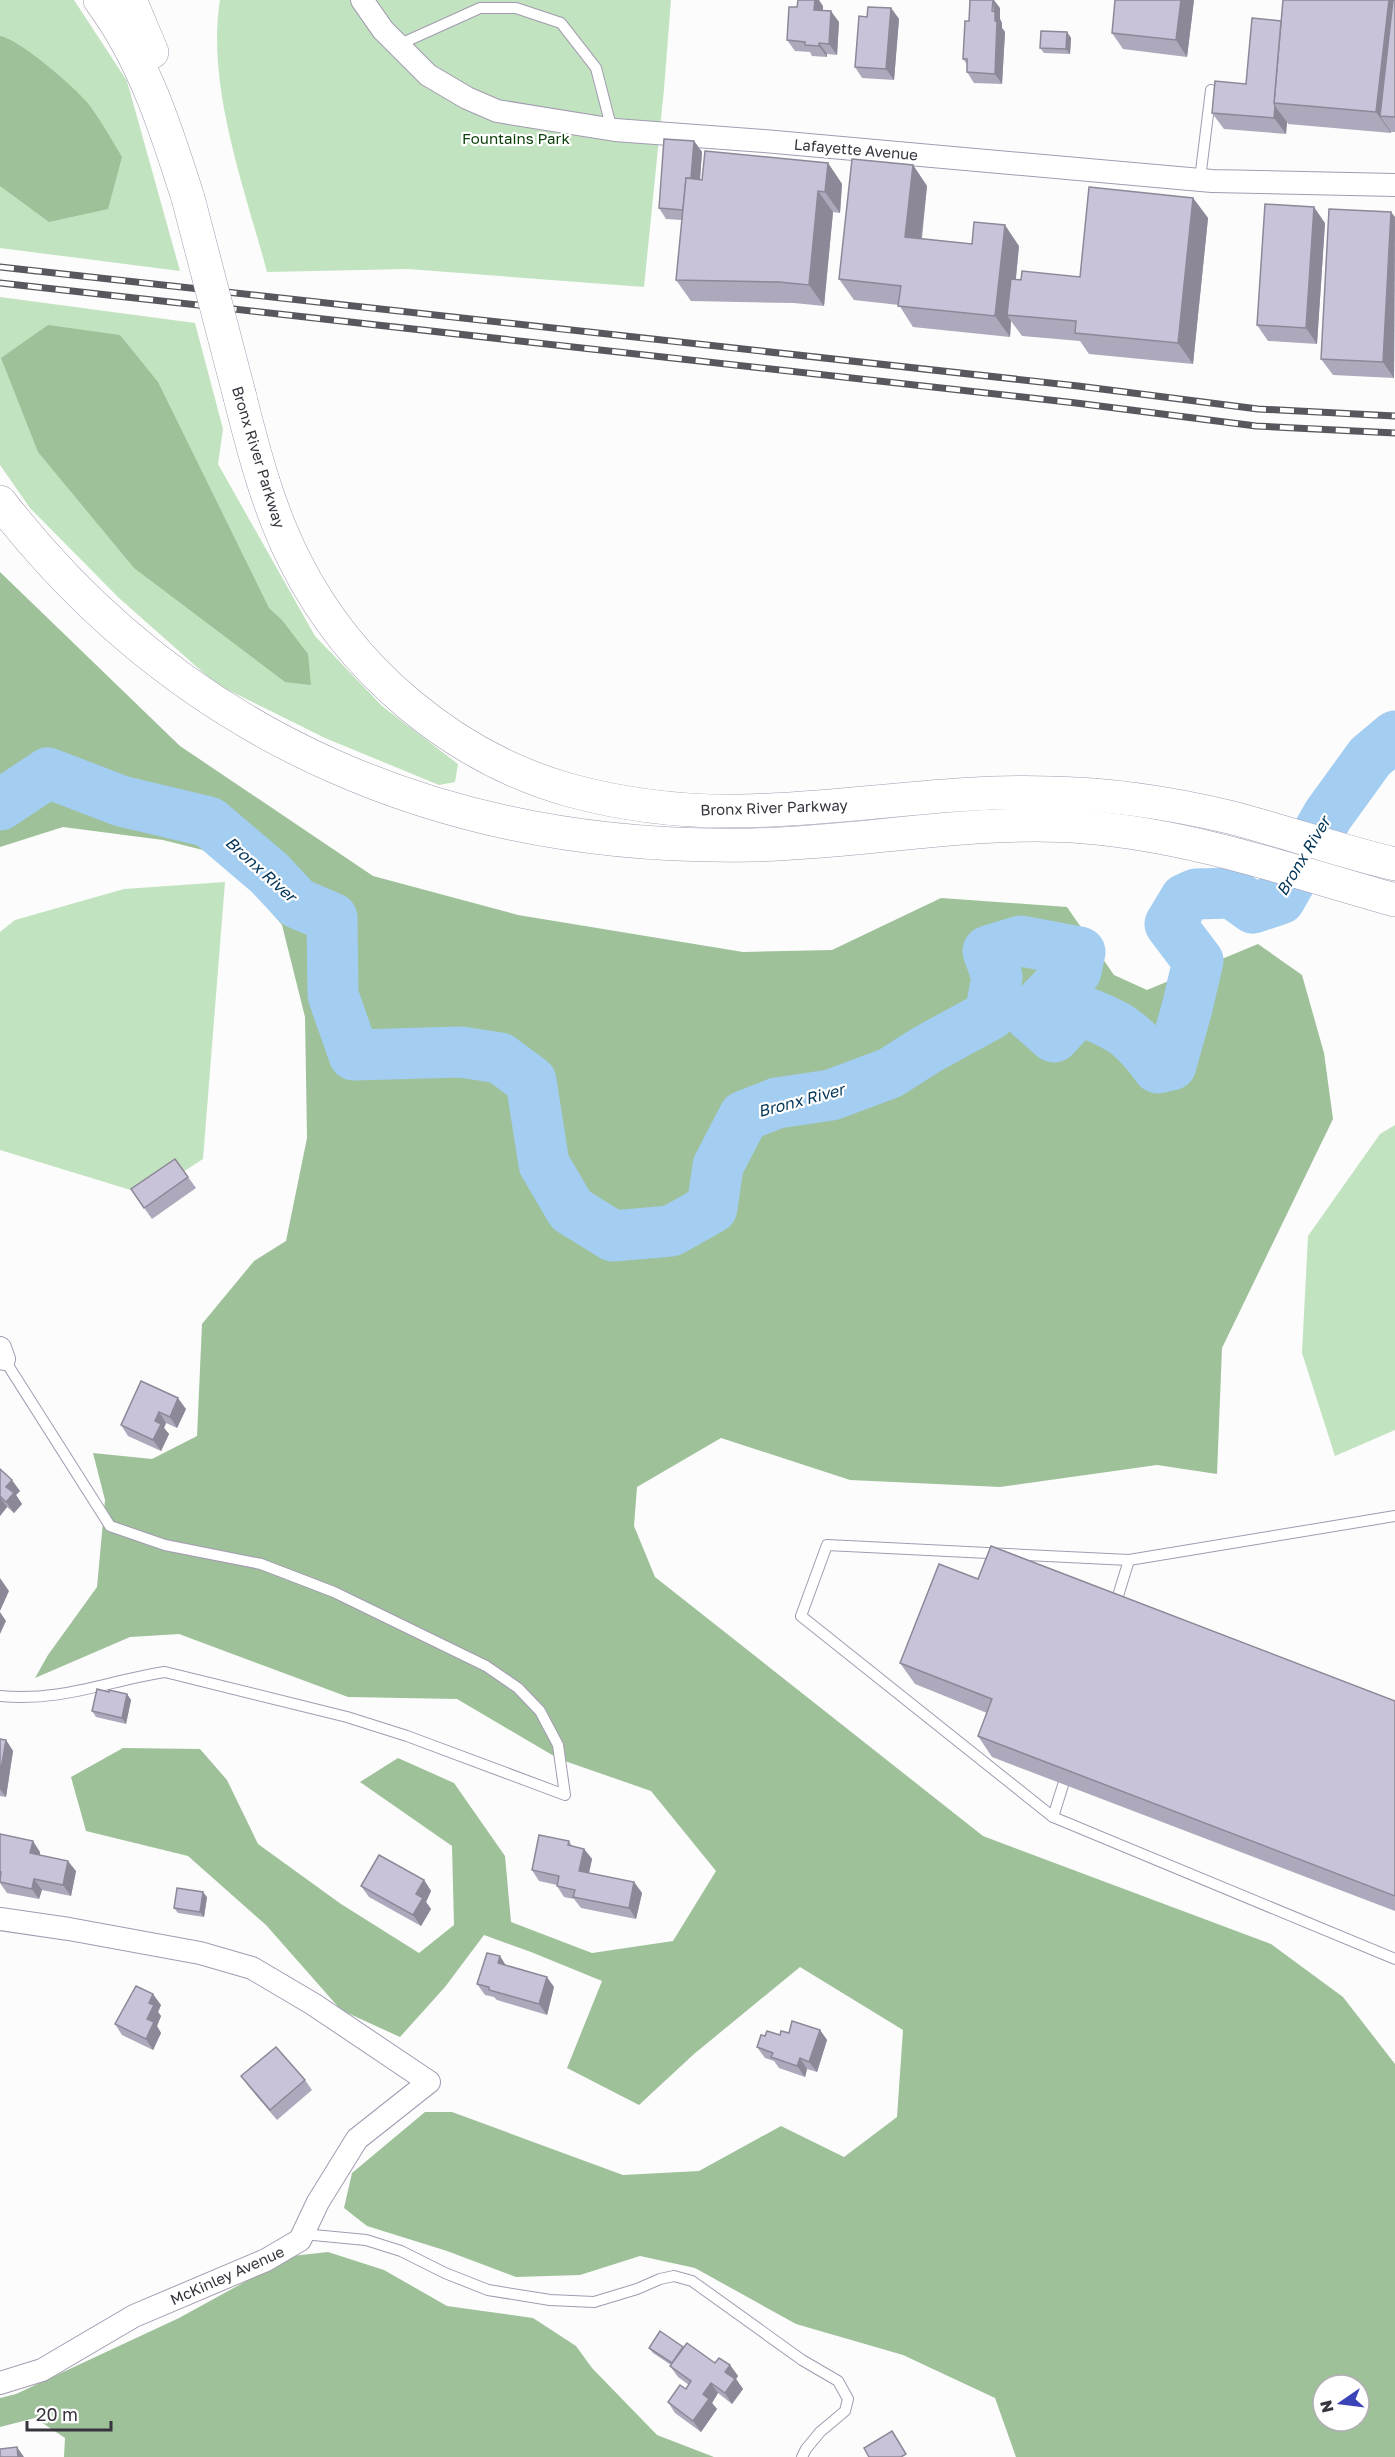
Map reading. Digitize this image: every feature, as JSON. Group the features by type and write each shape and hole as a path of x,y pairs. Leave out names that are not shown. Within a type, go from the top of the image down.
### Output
{"highway":[{"name":"Bronx River Parkway","path":"100,0 120,29 144,74 184,186 266,491 285,540 308,585 336,626 369,665 418,711 474,749 519,772 566,789 639,804 690,810 765,811 978,795 1046,792 1098,795 1175,806 1268,828 1395,864"},
{"path":"130,0 153,55 184,186"},
{"path":"0,502 44,556 98,611 172,673 224,709 278,741 332,766 397,792 469,814 572,834 700,845 778,844 1009,826 1084,827 1186,841 1395,900"}],"street":[{"name":"Lafayette Avenue","path":"362,0 383,30 428,75 467,98 497,111 612,130 764,141 1200,180 1395,185"},
{"name":"McKinley Avenue","path":"0,1919 200,1953 252,1968 313,2004 429,2082 357,2139 318,2202 300,2240 266,2260 134,2316 42,2370 0,2383"}],"lane":[{"path":"398,45 480,8 516,8 561,23 596,68 612,130"},
{"path":"1200,180 1211,90"},
{"path":"0,1696 27,1699 74,1693 142,1675 165,1672 347,1717 407,1736 565,1795 558,1745 540,1711 518,1688 486,1666 334,1592 271,1568 165,1545 110,1526 2,1354"},
{"path":"1395,1516 1129,1560 827,1545 801,1616 1053,1817 1395,1959"},
{"path":"1114,1609 1129,1560"},
{"path":"1053,1817 1063,1785"},
{"path":"303,2234 366,2240 401,2251 445,2273 488,2290 550,2300 594,2302 637,2289 660,2279 674,2276 692,2281 802,2360 838,2381 848,2399 845,2411 820,2432 802,2457"}],"green space":[{"path":"0,0 74,0 127,81 180,271 0,248"},
{"name":"Fountains Park","path":"220,0 671,0 644,287 408,269 267,272 239,172 223,102 218,67 217,33"},
{"path":"0,36 19,45 58,74 86,101 101,121 122,157 108,209 49,222 0,186"},
{"path":"0,297 195,323 223,429 218,464 315,636 382,706 458,764 455,782 439,785 325,738 216,684 119,598 30,508 0,465"},
{"path":"48,325 120,335 158,382 269,608 282,620 308,654 311,685 285,682 134,568 38,452 1,358"},
{"path":"0,572 180,746 373,876 518,915 743,952 832,950 941,898 1067,907 1114,975 1147,990 1258,944 1302,975 1324,1053 1333,1119 1222,1348 1217,1474 1157,1465 1000,1487 850,1480 721,1438 637,1487 634,1526 655,1577 983,1836 1271,1944 1343,1997 1395,2064 1395,2457 1016,2457 995,2398 903,2355 796,2324 695,2268 640,2256 580,2275 516,2277 447,2251 367,2226 344,2208 352,2173 425,2112 452,2112 623,2175 699,2171 781,2126 844,2157 897,2117 903,2030 800,1967 694,2054 639,2105 567,2068 602,1981 484,1935 445,1987 400,2037 341,2010 266,1925 188,1856 86,1831 71,1777 123,1748 200,1749 227,1780 258,1844 341,1904 419,1953 454,1925 452,1846 360,1782 398,1758 454,1783 505,1856 511,1922 592,1953 673,1941 716,1871 651,1791 559,1759 457,1699 348,1697 179,1634 130,1637 35,1678 48,1655 97,1587 105,1500 93,1453 152,1459 197,1436 202,1324 254,1261 286,1241 307,1138 305,1017 282,925 223,855 163,840 63,827 0,847"},
{"path":"225,882 203,1159 147,1195 0,1150 0,932 15,920 124,889"},
{"path":"1395,1125 1395,1430 1335,1456 1302,1353 1308,1236 1380,1134"},
{"path":"328,2252 384,2270 447,2306 533,2318 576,2346 592,2368 657,2435 714,2457 64,2457 65,2438 35,2418 0,2427 0,2398 16,2394 179,2318 292,2256"}],"building":[{"path":"798,0 815,0 814,10 831,11 829,44 805,45 805,42 787,40 789,7 797,7"},
{"path":"970,0 993,0 992,11 995,12 995,21 997,21 995,74 967,72 967,59 963,59 965,21 969,21"},
{"path":"1115,0 1181,0 1176,40 1112,33"},
{"path":"1283,0 1389,0 1376,112 1274,103"},
{"path":"1393,0 1395,0 1395,117 1380,116"},
{"path":"868,7 891,8 886,69 855,67 859,16 867,17"},
{"path":"1252,18 1281,21 1274,118 1212,113 1215,81 1246,84"},
{"path":"1041,31 1067,32 1066,49 1040,48"},
{"path":"664,139 694,141 691,178 686,178 683,210 659,208"},
{"path":"705,151 828,163 825,192 818,191 809,285 779,282 676,280 686,178 702,180"},
{"path":"852,159 913,165 905,237 972,244 974,222 1005,225 995,316 898,306 901,286 839,279"},
{"path":"1089,187 1193,198 1178,343 1075,333 1076,321 1007,315 1011,279 1021,280 1022,271 1080,277"},
{"path":"1265,204 1314,207 1306,328 1257,325"},
{"path":"1329,209 1391,212 1383,362 1321,359"},
{"path":"175,1159 188,1177 144,1208 131,1189"},
{"path":"141,1381 178,1398 170,1417 159,1412 155,1421 161,1424 153,1440 121,1425"},
{"path":"0,1469 12,1480 6,1487 14,1493 6,1502 0,1496"},
{"path":"991,1546 1395,1701 1395,1896 978,1736 992,1699 900,1663 939,1564 978,1579"},
{"path":"97,1689 127,1694 122,1718 92,1711"},
{"path":"0,1739 6,1740 0,1775"},
{"path":"0,1834 33,1841 30,1853 68,1861 63,1885 34,1879 32,1889 0,1882"},
{"path":"539,1835 569,1841 568,1845 584,1849 579,1871 634,1882 629,1908 573,1897 575,1890 557,1886 559,1876 532,1870"},
{"path":"379,1855 424,1880 416,1894 423,1898 413,1915 361,1886"},
{"path":"177,1888 203,1892 200,1912 174,1908"},
{"path":"487,1953 500,1956 498,1963 547,1977 539,2004 489,1990 489,1987 477,1984"},
{"path":"136,1986 153,1994 149,2003 154,2005 147,2019 154,2022 146,2039 115,2024"},
{"path":"792,2021 820,2030 809,2062 800,2058 797,2066 771,2057 773,2053 757,2047 761,2035 765,2036 767,2031 780,2035 781,2031 789,2033"},
{"path":"276,2047 305,2080 270,2110 241,2076"},
{"path":"660,2331 683,2347 672,2363 649,2348"},
{"path":"687,2343 715,2363 719,2358 730,2365 725,2372 735,2379 725,2393 711,2383 703,2394 709,2399 693,2421 668,2402 680,2385 686,2389 691,2381 670,2366"},
{"path":"892,2431 906,2454 901,2457 869,2457 864,2448"},
{"path":"17,2447 18,2457 0,2457 0,2449"}],"waterway":[{"name":"Bronx River","path":"0,805 48,773 121,801 209,822 269,873 297,903 332,918 333,995 354,1055 461,1052 500,1058 531,1081 544,1164 571,1210 613,1236 671,1231 712,1208 718,1166 744,1116 777,1103 831,1095 890,1073 926,1050 990,1015 997,977 988,951 1021,941 1080,952 1076,971 1055,988 1029,1015 1054,1037 1079,1010 1105,1020 1133,1038 1158,1068 1171,1065 1198,961 1170,924 1185,899 1196,894 1232,893 1253,908 1280,899 1328,815 1370,757 1395,736"}],"railway":[{"path":"0,267 1078,386 1258,409 1395,416"},
{"path":"0,283 1076,403 1256,426 1395,433"}]}
